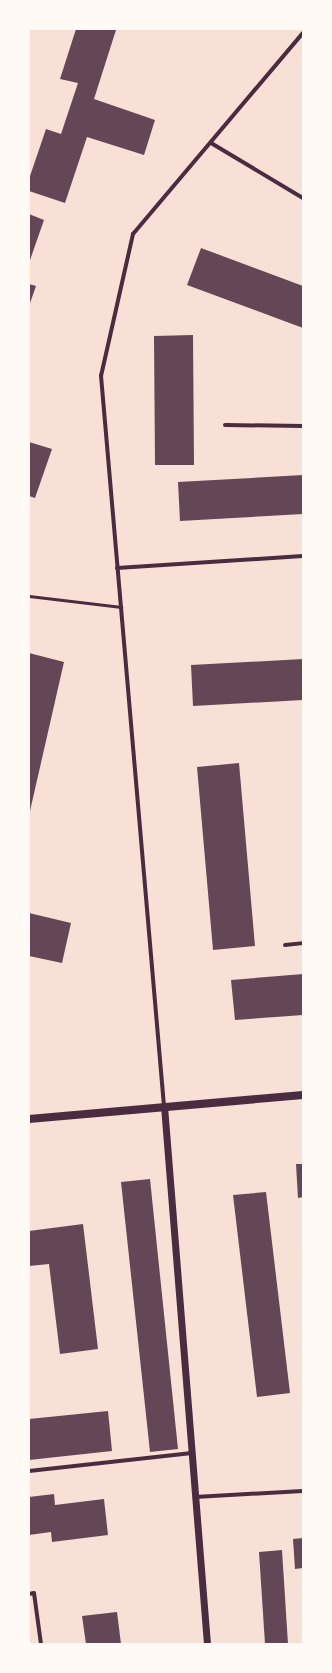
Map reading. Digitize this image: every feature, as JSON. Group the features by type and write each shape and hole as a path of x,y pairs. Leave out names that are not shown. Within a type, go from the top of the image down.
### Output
{"main road":[{"path":"29,1119 303,1095"}],"street":[{"path":"207,1644 164,1106 102,376 133,234 303,34"},
{"path":"211,143 303,198"},
{"path":"225,425 303,426"},
{"path":"118,568 303,556"},
{"path":"285,945 303,943"},
{"path":"29,1471 192,1453"},
{"path":"195,1497 303,1491"},
{"path":"29,1594 34,1593 41,1644"}],"lane":[{"path":"29,596 121,607"}],"building":[{"path":"76,29 116,30 94,99 155,120 144,155 87,137 65,203 29,191 29,179 46,129 61,134 78,83 60,79"},
{"path":"29,214 44,220 29,263"},
{"path":"201,248 303,286 303,328 187,285"},
{"path":"29,284 36,286 29,306"},
{"path":"193,335 194,465 155,465 154,336"},
{"path":"29,442 52,449 35,498 29,496"},
{"path":"303,475 303,514 180,521 178,482"},
{"path":"29,653 64,662 30,811 29,811"},
{"path":"303,659 303,700 193,706 191,665"},
{"path":"239,763 255,946 213,950 197,767"},
{"path":"29,913 71,923 62,963 29,956"},
{"path":"303,974 303,1015 235,1020 231,980"},
{"path":"296,1164 303,1164 303,1197 298,1198"},
{"path":"150,1179 178,1449 150,1452 121,1182"},
{"path":"266,1192 290,1393 257,1397 233,1195"},
{"path":"83,1224 98,1349 60,1354 49,1264 29,1266 29,1231"},
{"path":"108,1411 112,1451 29,1460 29,1419"},
{"path":"54,1494 55,1505 104,1499 108,1535 52,1542 51,1532 29,1535 29,1497"},
{"path":"303,1538 303,1568 295,1569 293,1539"},
{"path":"282,1550 288,1644 265,1644 259,1552"},
{"path":"117,1612 121,1644 86,1644 82,1616"}]}
